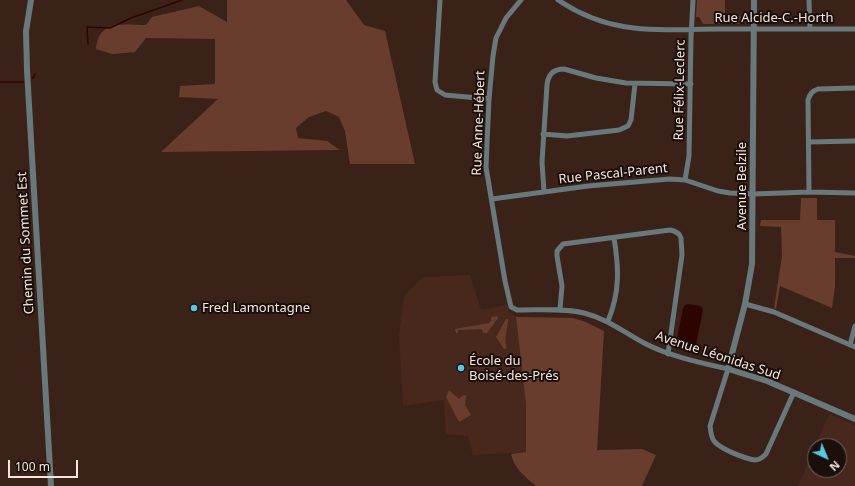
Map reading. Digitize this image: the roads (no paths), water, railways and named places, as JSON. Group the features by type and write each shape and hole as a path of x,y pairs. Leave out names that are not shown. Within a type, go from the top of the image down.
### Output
{"street":[{"name":"Chemin du Sommet Est","path":"31,0 26,31 27,70 51,486"},
{"path":"440,0 435,82 437,90 445,95 489,99"},
{"name":"Rue Anne-Hébert","path":"510,302 486,167 489,99 496,38 506,18 521,0"},
{"name":"Rue Alcide-C.-Horth","path":"558,0 588,17 610,24 645,30 855,29"},
{"name":"Rue Félix-Leclerc","path":"684,180 689,156 693,0"},
{"name":"Avenue Belzile","path":"728,369 745,304 752,264 754,0"},
{"path":"809,0 810,29"},
{"path":"544,192 542,162 547,82 550,75 556,70 568,69 596,78 635,84 691,84"},
{"path":"543,134 567,136 626,128 632,120 635,84"},
{"path":"809,192 808,100 811,93 818,89 855,88"},
{"path":"809,142 855,141"},
{"name":"Rue Pascal-Parent","path":"492,199 620,183 670,179 684,180 725,193 855,193"},
{"path":"560,309 562,286 557,256 560,247 563,244 670,230 674,231 679,234 681,238 682,255 668,354"},
{"path":"608,321 615,301 618,279 614,238"},
{"name":"Avenue Léonidas Sud","path":"510,302 511,307 517,310 560,309 582,313 608,321 646,344 668,354 750,375 794,392 855,419"},
{"path":"745,304 774,312 853,346 855,326"},
{"path":"728,369 710,426 711,433 713,440 718,446 750,459 756,460 762,458 766,454 794,392"}],"waterway":[{"path":"88,44 87,27 110,28 131,18 182,0"},
{"path":"32,78 35,74"},
{"path":"0,82 24,82"}],"place":[{"name":"Fred Lamontagne","path":"194,308"},
{"name":"École du Boisé-des-Prés","path":"461,368"}]}
